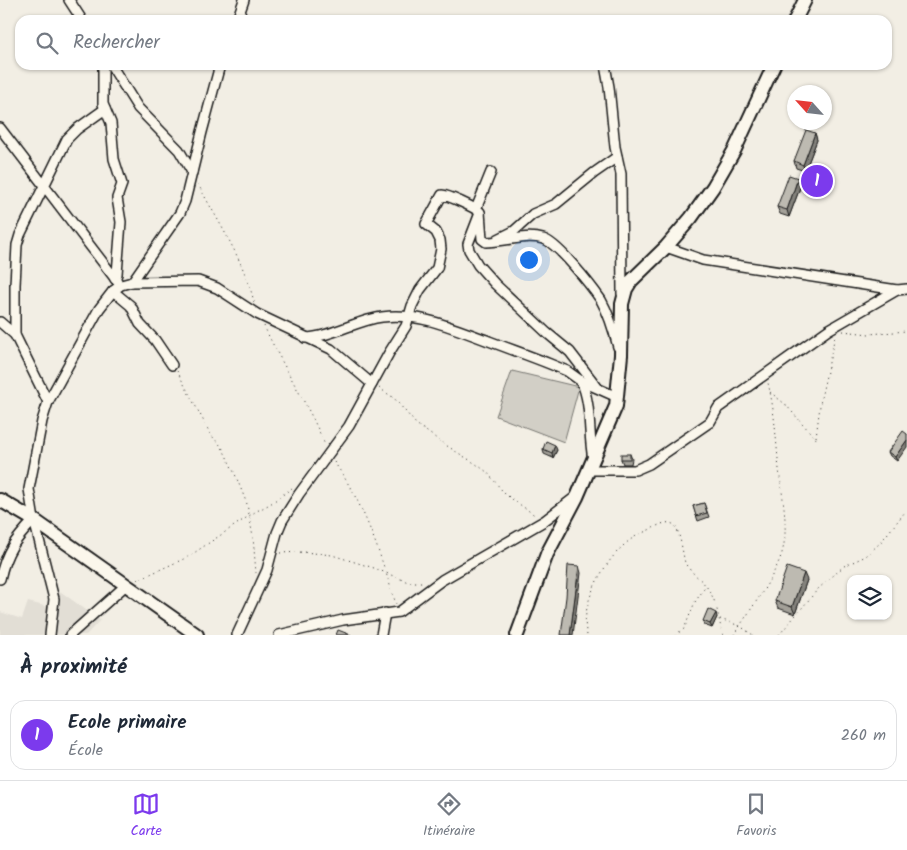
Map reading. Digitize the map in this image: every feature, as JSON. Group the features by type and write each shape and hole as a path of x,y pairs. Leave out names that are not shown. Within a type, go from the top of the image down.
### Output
{"street":[{"path":"69,0 79,15"},
{"path":"239,15 244,0"},
{"path":"798,15 805,0"},
{"path":"50,635 54,599 34,520 29,489 42,421 48,402 100,309 116,285 121,222 117,198 122,184 114,159 111,123 103,104 103,70"},
{"path":"114,70 138,108 179,150 192,172"},
{"path":"132,282 186,201 219,70"},
{"path":"517,635 546,554 576,497 616,406 621,355 621,174 617,157 606,70"},
{"path":"622,304 626,289 631,281 666,247 713,188 735,149 772,70"},
{"path":"15,335 14,285 17,245 20,235 66,139 105,109"},
{"path":"0,128 116,285 140,324 155,340 172,365"},
{"path":"491,242 514,231 533,214 556,204 617,157"},
{"path":"491,172 468,244 469,250 478,265 495,284 547,334 570,352 599,389"},
{"path":"237,635 263,581 282,521 299,494 349,426 406,326 415,299 437,268 441,248 439,236 426,224 441,197 445,195 478,210"},
{"path":"478,210 482,239 491,242 539,238 550,242 601,301 621,355"},
{"path":"666,247 703,260 897,290 907,289"},
{"path":"116,285 132,282 198,282 217,288 257,314 331,349 372,384"},
{"path":"591,465 635,470 649,464 710,422 718,408 828,330 897,290"},
{"path":"305,338 323,335 382,317 410,316 442,324 550,364 567,371 581,381 617,397"},
{"path":"0,322 15,335 48,402"},
{"path":"581,381 587,399 591,465"},
{"path":"279,635 343,620 399,612 442,580 544,521 576,497"},
{"path":"0,500 34,520 197,635"},
{"path":"0,578 7,552 34,520"},
{"path":"70,635 125,586"},
{"path":"380,635 385,613"}],"path":[{"path":"816,437 821,398 836,330 869,334 907,331"},
{"path":"172,365 211,435 222,446 235,474 249,516 254,545 256,578"},
{"path":"734,635 768,580 781,556 783,547 784,516 770,392 766,375"},
{"path":"372,384 394,398 416,424 487,472 505,494 544,521"},
{"path":"770,392 785,404 818,441"},
{"path":"328,454 348,481 357,498 386,572 399,612"},
{"path":"125,586 188,557 292,488"},
{"path":"778,635 818,589 844,566 866,556 880,544 905,512"},
{"path":"587,635 585,630 586,612 603,569 631,539 660,524 668,523 674,526 685,563 706,586 718,608 723,635"},
{"path":"271,553 304,552 332,555 386,572 401,580 413,583 442,580"},
{"path":"675,635 684,629 695,602 706,586"},
{"path":"720,618 740,626 753,635"}],"shaded area":[{"path":"512,371 579,387 564,442 496,416"},
{"path":"61,592 100,620 86,635 0,635 0,612 22,619 28,602 53,608 54,599"}],"building":[{"path":"806,130 815,133 803,165 794,161"},
{"path":"789,175 798,178 787,210 777,207"},
{"path":"903,431 907,434 907,440 895,457 888,452"},
{"path":"546,441 555,445 552,453 543,449"},
{"path":"621,454 630,454 630,459 621,459"},
{"path":"704,503 707,513 696,516 693,506"},
{"path":"568,565 579,566 570,635 561,635 566,597"},
{"path":"787,567 804,573 792,607 775,601"},
{"path":"708,609 716,613 710,624 703,621"},
{"path":"338,630 351,635 336,635"}],"place":[{"name":"Ecole primaire","path":"817,181"}]}
